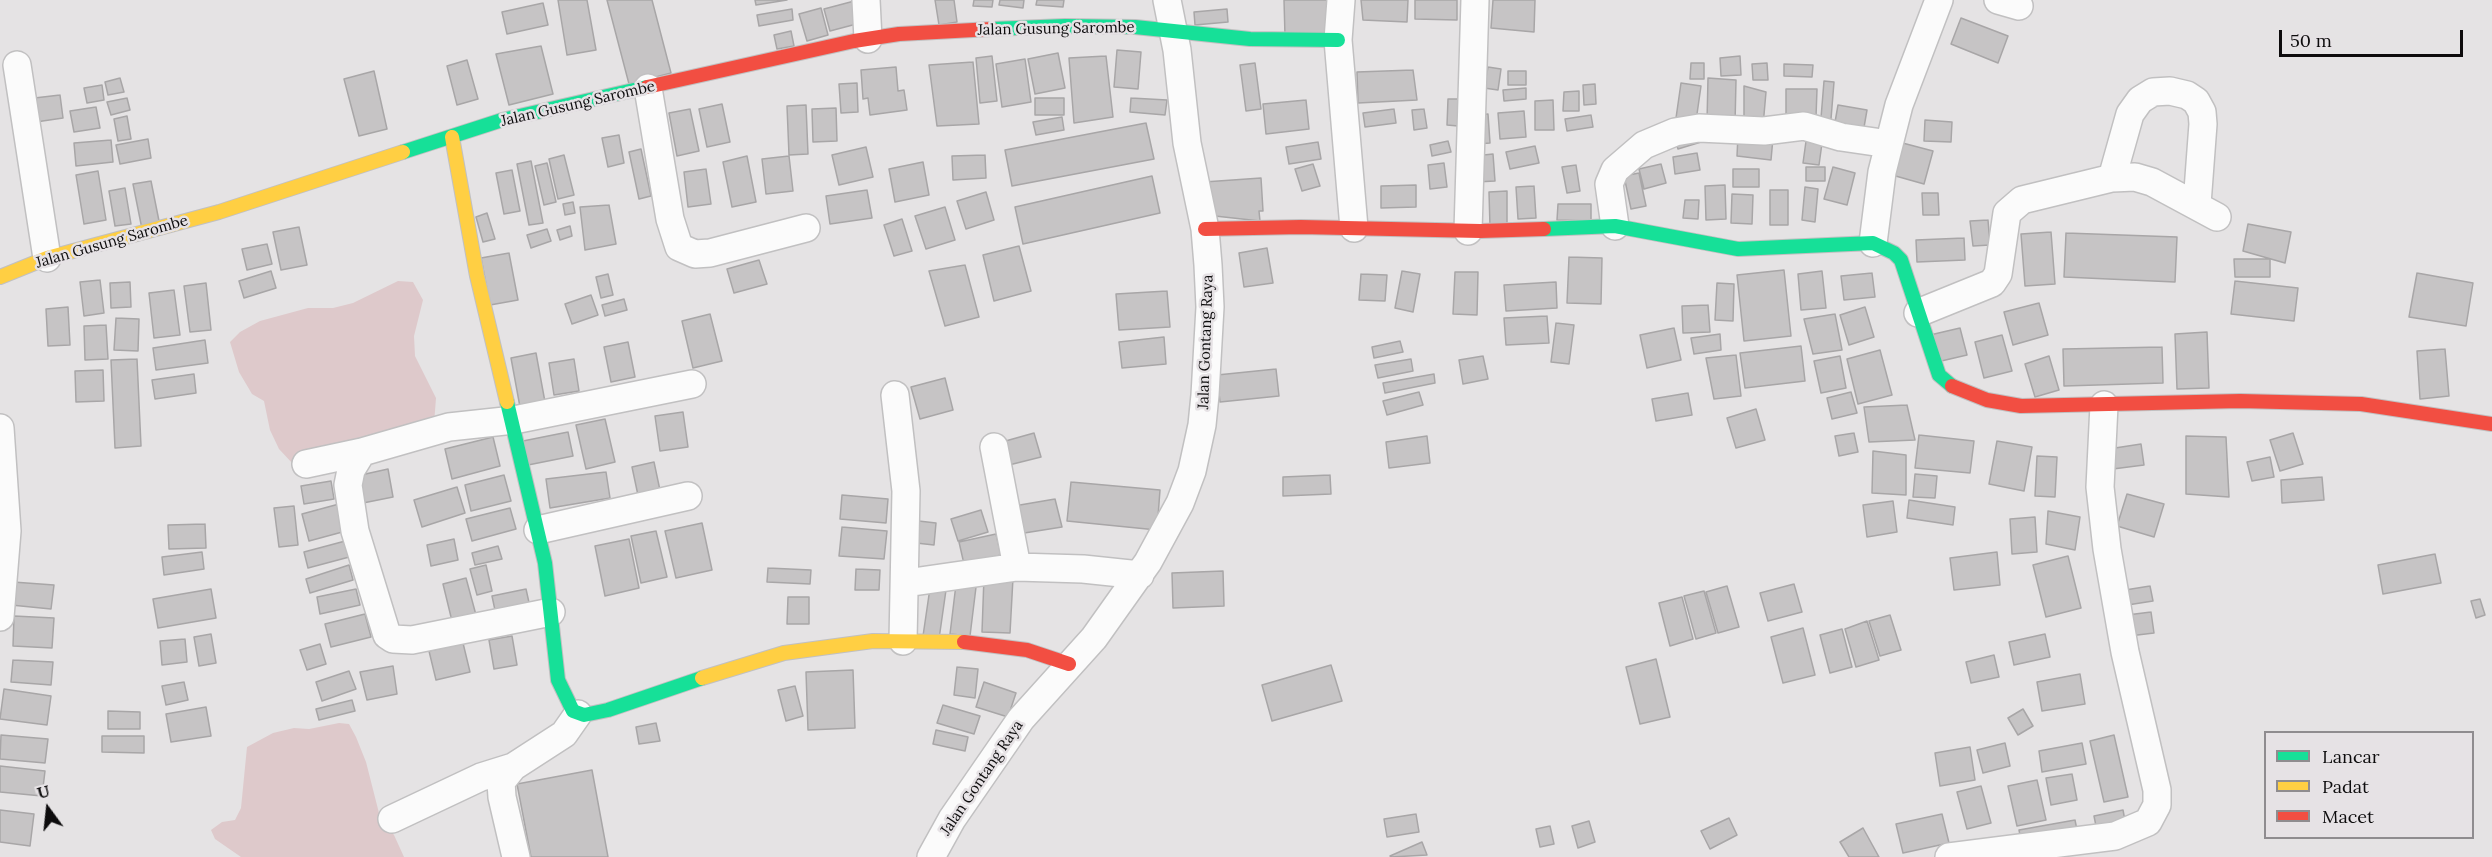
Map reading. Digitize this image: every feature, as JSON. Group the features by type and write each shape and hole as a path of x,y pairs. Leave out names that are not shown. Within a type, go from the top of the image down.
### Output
{"street":[{"path":"866,0 868,39"},
{"name":"Jalan Gontang Raya","path":"931,857 952,819 1021,719 1094,639 1140,575 1180,503 1192,471 1202,424 1210,307 1205,229 1186,143 1174,30 1167,0"},
{"path":"1341,0 1338,40 1354,228"},
{"path":"1468,231 1475,0"},
{"path":"1873,243 1882,172 1899,105 1938,0"},
{"name":"Jalan Gusung Sarombe","path":"0,277 47,258 219,212 502,120 868,39 919,33 1065,26 1174,30 1250,39 1338,40"},
{"path":"17,65 47,258"},
{"path":"648,88 670,219 679,247 695,254 710,253 806,228"},
{"path":"1918,313 1992,283 1998,274 2004,224 2013,206 2022,200 2112,178 2135,177 2152,182 2207,211 2204,124 2202,112 2196,101 2187,95 2170,91 2153,92 2140,100 2130,114 2112,178"},
{"path":"1615,226 1609,184 1615,171 1644,146 1675,132 1699,128 1764,131 1804,126 1841,137 1889,144"},
{"path":"452,137 477,276 538,530 551,612 558,680 568,705 578,714"},
{"path":"1205,229 1354,228 1468,231 1615,226 1738,249 1873,243 1894,253 1900,260 1940,375 1946,383 1966,393 2021,406 2240,401 2361,404 2492,424"},
{"path":"306,464 362,452 448,427 513,420 692,384"},
{"path":"895,395 906,491 906,583 903,641"},
{"path":"1949,857 2115,836 2148,822 2157,805 2157,790 2125,652 2107,549 2100,487 2104,405"},
{"path":"0,428 6,531 0,617"},
{"path":"994,447 1017,567"},
{"path":"362,452 351,470 348,486 355,531 387,635 393,639 412,640 551,612"},
{"path":"538,530 688,496"},
{"path":"906,583 1017,567 1083,569 1140,575"},
{"path":"392,819 481,777 513,767 564,734 578,714 608,710 741,664 784,653 842,645 903,641 988,644 1027,650 1069,664"},
{"path":"513,767 501,783 501,790 516,857"}],"shaded area":[{"path":"398,281 413,282 423,300 414,336 415,356 436,398 434,424 293,464 279,449 270,430 264,401 252,394 239,372 230,342 240,332 260,321 308,308 333,308 353,303"},
{"path":"339,723 349,724 356,737 366,762 380,817 394,835 404,857 241,857 215,839 211,830 222,822 235,820 241,808 247,747 273,733"}],"building":[{"path":"558,0 587,0 596,50 567,55"},
{"path":"607,0 652,0 671,73 629,84"},
{"path":"755,0 787,0 756,5"},
{"path":"858,0 864,22 830,31 824,9"},
{"path":"935,0 954,0 957,22 939,25"},
{"path":"974,0 993,0 992,7 973,6"},
{"path":"1000,0 1024,0 1023,8 999,5"},
{"path":"1037,0 1064,0 1063,7 1036,5"},
{"path":"1284,0 1333,0 1335,35 1285,36"},
{"path":"1361,0 1408,0 1407,22 1363,20"},
{"path":"1415,0 1457,0 1457,20 1415,19"},
{"path":"1493,0 1535,0 1534,32 1491,28"},
{"path":"543,3 548,25 507,34 502,12"},
{"path":"821,8 828,35 807,41 799,14"},
{"path":"792,9 793,20 759,26 757,15"},
{"path":"1227,9 1228,22 1195,25 1194,12"},
{"path":"1961,18 2008,36 1998,63 1951,44"},
{"path":"791,31 794,46 777,49 774,35"},
{"path":"541,46 553,94 509,105 496,54"},
{"path":"1117,50 1141,52 1138,89 1114,87"},
{"path":"1058,53 1065,88 1035,94 1028,59"},
{"path":"992,56 997,101 980,103 976,58"},
{"path":"1106,56 1113,117 1074,123 1069,58"},
{"path":"1740,56 1741,75 1721,76 1720,58"},
{"path":"1025,59 1031,102 1002,107 996,64"},
{"path":"467,60 478,99 457,105 447,66"},
{"path":"973,62 979,124 937,126 929,65"},
{"path":"1255,63 1261,109 1246,111 1240,65"},
{"path":"1691,63 1704,63 1704,79 1690,79"},
{"path":"1767,63 1768,80 1753,80 1752,64"},
{"path":"1784,64 1813,65 1812,77 1784,76"},
{"path":"896,67 898,91 904,90 907,110 870,115 868,98 863,99 861,70"},
{"path":"1488,67 1501,69 1498,90 1484,88"},
{"path":"1413,70 1417,100 1358,103 1357,72"},
{"path":"374,71 387,129 359,136 344,79"},
{"path":"1508,71 1526,71 1526,85 1508,85"},
{"path":"120,78 124,92 108,95 105,82"},
{"path":"1708,78 1736,80 1735,125 1707,121"},
{"path":"1824,81 1834,82 1831,119 1821,118"},
{"path":"857,83 858,112 841,113 839,84"},
{"path":"1681,83 1701,86 1696,121 1676,118"},
{"path":"1595,84 1596,104 1584,105 1583,85"},
{"path":"102,85 104,100 87,103 84,88"},
{"path":"1744,86 1766,92 1763,126 1744,123"},
{"path":"1526,88 1526,99 1504,101 1503,90"},
{"path":"1786,89 1817,89 1816,117 1786,118"},
{"path":"1579,91 1579,111 1563,111 1564,92"},
{"path":"60,95 63,118 29,123 26,99"},
{"path":"127,98 130,110 111,115 107,102"},
{"path":"1035,98 1064,98 1064,115 1035,115"},
{"path":"1131,98 1167,100 1165,115 1130,112"},
{"path":"1448,99 1459,99 1458,126 1447,125"},
{"path":"1306,100 1309,129 1266,134 1263,104"},
{"path":"1553,100 1554,130 1535,130 1535,101"},
{"path":"722,104 730,142 707,147 699,109"},
{"path":"806,105 808,154 789,155 787,106"},
{"path":"1838,105 1867,110 1863,133 1834,128"},
{"path":"96,107 100,128 74,132 70,111"},
{"path":"836,108 837,141 813,142 812,109"},
{"path":"690,109 699,151 677,156 669,113"},
{"path":"1394,109 1396,123 1365,127 1363,113"},
{"path":"1424,109 1427,128 1414,130 1412,110"},
{"path":"1524,111 1526,137 1500,139 1498,113"},
{"path":"1488,114 1490,143 1477,144 1475,115"},
{"path":"1591,115 1593,127 1567,131 1565,119"},
{"path":"127,116 131,139 118,141 114,119"},
{"path":"1062,117 1064,130 1036,135 1033,122"},
{"path":"1925,120 1952,122 1951,142 1924,141"},
{"path":"1146,123 1154,159 1012,186 1005,150"},
{"path":"1698,131 1701,142 1678,149 1675,138"},
{"path":"1807,134 1823,136 1819,165 1803,163"},
{"path":"619,135 624,163 608,167 602,138"},
{"path":"1738,135 1773,138 1771,160 1737,156"},
{"path":"148,139 151,158 120,164 116,145"},
{"path":"111,140 113,162 76,166 74,143"},
{"path":"1448,141 1451,152 1432,156 1430,145"},
{"path":"1895,141 1933,151 1924,184 1885,173"},
{"path":"1318,142 1321,159 1289,164 1286,147"},
{"path":"1535,146 1539,163 1510,169 1506,152"},
{"path":"866,147 873,177 839,185 832,155"},
{"path":"641,149 651,196 639,199 629,152"},
{"path":"1697,153 1700,170 1675,174 1673,157"},
{"path":"1493,154 1495,181 1476,182 1474,156"},
{"path":"564,155 574,195 558,199 549,159"},
{"path":"985,155 986,178 953,180 952,156"},
{"path":"747,156 756,202 732,207 723,162"},
{"path":"789,156 793,191 766,194 762,159"},
{"path":"531,161 543,223 529,225 517,164"},
{"path":"923,162 929,195 895,202 889,169"},
{"path":"547,163 556,202 544,205 535,166"},
{"path":"1444,163 1447,187 1430,189 1428,165"},
{"path":"1313,164 1320,186 1302,191 1295,169"},
{"path":"1661,164 1666,183 1644,189 1639,169"},
{"path":"1576,165 1580,191 1567,193 1562,167"},
{"path":"1806,167 1825,167 1825,181 1806,181"},
{"path":"1833,167 1855,173 1847,205 1824,199"},
{"path":"706,169 711,204 688,207 684,172"},
{"path":"1733,169 1759,169 1759,187 1733,187"},
{"path":"512,170 520,211 504,214 496,173"},
{"path":"98,171 106,220 84,224 76,175"},
{"path":"1639,173 1646,206 1631,209 1624,176"},
{"path":"1152,176 1160,213 1023,244 1015,207"},
{"path":"1261,178 1263,211 1259,211 1260,221 1206,215 1204,182"},
{"path":"151,181 160,226 142,229 133,184"},
{"path":"1416,185 1416,207 1381,208 1381,186"},
{"path":"1725,185 1726,219 1706,220 1705,186"},
{"path":"1534,186 1536,218 1518,219 1516,187"},
{"path":"1805,187 1818,189 1815,222 1802,220"},
{"path":"125,188 131,224 115,226 109,191"},
{"path":"867,190 872,218 830,224 826,196"},
{"path":"1770,190 1788,190 1788,225 1770,225"},
{"path":"1507,191 1507,227 1490,227 1489,192"},
{"path":"986,192 994,220 966,229 957,201"},
{"path":"1922,193 1938,193 1939,215 1923,215"},
{"path":"1732,194 1753,195 1752,224 1731,223"},
{"path":"1685,200 1699,200 1698,219 1683,218"},
{"path":"573,202 575,213 565,215 563,204"},
{"path":"1558,204 1591,204 1591,221 1557,220"},
{"path":"609,205 616,244 585,250 580,207"},
{"path":"945,207 955,240 926,249 915,216"},
{"path":"487,213 495,239 483,242 476,217"},
{"path":"902,219 912,251 894,256 884,225"},
{"path":"1988,220 1990,245 1973,246 1970,221"},
{"path":"2248,224 2291,232 2285,263 2243,251"},
{"path":"570,226 572,236 560,240 557,230"},
{"path":"299,227 307,265 281,270 273,232"},
{"path":"547,229 551,241 531,248 527,235"},
{"path":"2051,232 2055,284 2025,286 2021,234"},
{"path":"2066,233 2177,237 2175,282 2064,277"},
{"path":"1964,238 1965,260 1917,262 1916,240"},
{"path":"267,244 272,264 247,270 242,249"},
{"path":"1019,246 1031,291 994,301 983,255"},
{"path":"1267,248 1273,283 1244,287 1239,253"},
{"path":"509,253 518,300 490,305 481,258"},
{"path":"1569,257 1602,258 1601,304 1567,303"},
{"path":"2234,259 2270,259 2270,277 2235,277"},
{"path":"759,260 767,284 734,293 727,269"},
{"path":"965,265 979,317 945,326 929,271"},
{"path":"1784,270 1791,336 1744,341 1737,275"},
{"path":"271,271 276,288 244,298 239,281"},
{"path":"1402,271 1420,274 1413,312 1395,308"},
{"path":"1822,271 1826,308 1801,310 1798,274"},
{"path":"1455,272 1478,272 1477,315 1453,314"},
{"path":"1872,273 1875,297 1844,300 1841,276"},
{"path":"2417,273 2473,283 2466,326 2409,317"},
{"path":"608,274 613,295 601,298 596,277"},
{"path":"1361,274 1387,275 1385,301 1359,300"},
{"path":"100,280 104,313 84,316 80,282"},
{"path":"2235,281 2298,288 2294,321 2231,314"},
{"path":"130,282 131,307 111,308 110,283"},
{"path":"1556,282 1557,308 1506,311 1504,285"},
{"path":"206,283 211,330 190,332 184,286"},
{"path":"1717,283 1734,284 1733,321 1715,320"},
{"path":"174,290 180,335 154,338 149,293"},
{"path":"1167,291 1170,327 1119,330 1116,294"},
{"path":"591,295 598,315 572,324 565,304"},
{"path":"624,299 627,310 605,316 602,305"},
{"path":"2039,303 2048,335 2013,345 2004,312"},
{"path":"1708,305 1710,332 1683,333 1682,306"},
{"path":"68,307 70,345 48,346 46,309"},
{"path":"1865,307 1874,337 1849,345 1840,315"},
{"path":"710,314 722,361 693,368 682,321"},
{"path":"1835,314 1842,350 1813,354 1804,319"},
{"path":"1547,316 1549,343 1506,345 1504,318"},
{"path":"116,318 139,319 138,351 114,350"},
{"path":"1556,323 1574,325 1569,364 1551,362"},
{"path":"106,325 108,359 85,360 84,326"},
{"path":"1674,328 1681,360 1647,368 1640,335"},
{"path":"1960,328 1967,355 1937,362 1930,335"},
{"path":"2207,332 2209,388 2177,389 2175,334"},
{"path":"1720,334 1721,350 1694,354 1691,338"},
{"path":"2002,335 2012,371 1984,378 1975,342"},
{"path":"1164,337 1166,364 1122,368 1119,342"},
{"path":"205,340 208,363 156,370 153,348"},
{"path":"1400,341 1403,352 1374,358 1372,347"},
{"path":"628,342 635,377 611,382 604,347"},
{"path":"1801,346 1805,381 1745,388 1740,353"},
{"path":"2162,347 2163,383 2064,386 2063,349"},
{"path":"2445,349 2449,396 2420,399 2417,351"},
{"path":"1880,350 1892,395 1858,404 1847,359"},
{"path":"536,353 545,402 520,407 511,358"},
{"path":"1736,355 1741,396 1714,399 1706,358"},
{"path":"1483,356 1488,379 1463,384 1459,360"},
{"path":"1840,356 1846,388 1821,393 1814,361"},
{"path":"2049,356 2059,390 2035,397 2025,364"},
{"path":"137,359 141,446 115,448 111,360"},
{"path":"574,359 579,391 554,395 549,363"},
{"path":"1411,359 1413,371 1378,378 1375,365"},
{"path":"1276,369 1279,396 1220,402 1217,375"},
{"path":"103,370 104,401 76,402 75,371"},
{"path":"194,374 196,393 155,399 152,380"},
{"path":"1434,374 1435,383 1385,393 1383,383"},
{"path":"945,378 953,410 920,419 911,387"},
{"path":"1419,392 1423,405 1387,415 1383,401"},
{"path":"1851,392 1857,413 1832,419 1827,398"},
{"path":"1688,393 1692,415 1656,421 1652,399"},
{"path":"1907,405 1915,440 1869,442 1864,407"},
{"path":"1756,409 1765,440 1736,448 1727,418"},
{"path":"683,412 688,447 660,451 655,416"},
{"path":"605,419 615,462 586,469 576,425"},
{"path":"568,432 573,456 528,465 523,441"},
{"path":"1034,433 1041,457 1009,465 1002,442"},
{"path":"1854,433 1858,452 1839,456 1835,436"},
{"path":"2293,433 2303,464 2280,471 2270,440"},
{"path":"1919,435 1974,441 1970,473 1915,468"},
{"path":"1427,436 1430,463 1389,468 1386,442"},
{"path":"2186,436 2226,437 2229,497 2186,494"},
{"path":"493,437 500,466 452,479 445,449"},
{"path":"1997,441 2032,447 2024,491 1989,484"},
{"path":"2141,444 2144,465 2105,470 2102,450"},
{"path":"1873,451 1906,455 1906,495 1872,493"},
{"path":"2037,456 2057,457 2055,497 2035,496"},
{"path":"2270,457 2274,477 2252,481 2247,462"},
{"path":"654,462 661,495 639,500 632,467"},
{"path":"388,469 393,497 358,504 352,477"},
{"path":"606,472 610,498 550,508 546,479"},
{"path":"1915,474 1937,476 1935,498 1913,497"},
{"path":"504,475 511,501 471,511 465,485"},
{"path":"1330,475 1331,494 1283,496 1283,477"},
{"path":"2322,477 2324,500 2282,503 2281,480"},
{"path":"331,481 334,499 304,504 301,486"},
{"path":"1071,482 1160,490 1157,530 1067,521"},
{"path":"457,487 465,513 422,527 414,500"},
{"path":"2127,494 2164,504 2154,537 2117,526"},
{"path":"842,495 888,499 886,523 840,519"},
{"path":"1055,499 1062,527 1018,534 1014,506"},
{"path":"1909,500 1955,507 1953,525 1907,518"},
{"path":"1893,501 1897,532 1867,537 1863,505"},
{"path":"339,504 346,531 309,541 302,514"},
{"path":"294,506 298,545 279,547 274,508"},
{"path":"510,508 516,529 472,541 466,519"},
{"path":"981,510 988,532 958,541 951,519"},
{"path":"2048,511 2080,517 2075,550 2046,544"},
{"path":"2035,517 2037,552 2012,554 2010,519"},
{"path":"910,520 936,523 934,545 907,542"},
{"path":"702,523 712,570 676,578 665,531"},
{"path":"205,524 206,548 169,549 168,525"},
{"path":"842,527 887,531 884,559 839,556"},
{"path":"656,531 667,577 641,583 631,536"},
{"path":"996,534 1001,555 964,564 959,542"},
{"path":"454,539 458,560 431,566 427,545"},
{"path":"629,539 639,588 605,596 595,546"},
{"path":"349,540 353,556 308,568 304,552"},
{"path":"498,546 502,559 475,565 472,553"},
{"path":"202,552 204,569 164,575 162,557"},
{"path":"1997,552 2000,585 1954,590 1950,558"},
{"path":"2435,554 2441,583 2383,594 2378,565"},
{"path":"2068,556 2081,608 2046,617 2033,565"},
{"path":"349,565 353,580 310,593 306,579"},
{"path":"486,565 492,591 477,595 470,569"},
{"path":"768,568 811,570 810,584 767,582"},
{"path":"856,569 880,570 879,590 855,590"},
{"path":"1223,571 1224,606 1173,608 1172,573"},
{"path":"957,576 977,579 970,636 950,634"},
{"path":"984,577 1013,578 1010,633 982,632"},
{"path":"466,578 476,615 452,621 443,584"},
{"path":"13,582 54,585 51,609 11,605"},
{"path":"1794,584 1802,612 1768,621 1760,593"},
{"path":"1727,586 1739,627 1718,633 1706,592"},
{"path":"2150,586 2153,601 2121,606 2119,591"},
{"path":"930,588 946,590 939,639 923,636"},
{"path":"211,589 216,618 158,628 153,599"},
{"path":"356,589 360,605 320,614 317,597"},
{"path":"526,589 530,607 496,615 492,596"},
{"path":"1704,591 1716,633 1696,639 1684,596"},
{"path":"788,597 809,597 809,624 787,624"},
{"path":"1682,597 1693,639 1670,646 1659,603"},
{"path":"2480,599 2485,615 2476,618 2471,601"},
{"path":"2151,612 2154,633 2129,636 2127,615"},
{"path":"365,614 371,637 331,647 325,624"},
{"path":"1890,615 1901,650 1880,656 1869,621"},
{"path":"14,616 54,618 52,648 13,646"},
{"path":"1867,621 1879,660 1856,667 1845,629"},
{"path":"1803,628 1815,675 1783,683 1771,637"},
{"path":"1842,629 1852,667 1830,673 1820,635"},
{"path":"211,634 216,663 199,666 194,637"},
{"path":"2045,634 2050,657 2014,665 2009,642"},
{"path":"512,636 517,665 494,669 489,640"},
{"path":"185,639 187,662 162,665 160,641"},
{"path":"463,643 470,672 436,680 429,651"},
{"path":"320,644 326,664 307,670 300,650"},
{"path":"1994,655 1999,677 1971,683 1966,662"},
{"path":"1656,659 1670,717 1640,724 1626,667"},
{"path":"13,660 53,662 51,685 11,682"},
{"path":"1331,665 1342,701 1272,721 1262,685"},
{"path":"393,666 397,694 367,700 360,672"},
{"path":"957,667 978,669 975,698 954,695"},
{"path":"853,670 855,728 808,730 806,672"},
{"path":"349,671 356,689 322,701 316,682"},
{"path":"2080,674 2085,704 2042,711 2037,682"},
{"path":"184,682 188,700 166,705 162,686"},
{"path":"984,682 1016,693 1008,717 976,707"},
{"path":"795,686 803,716 786,721 778,690"},
{"path":"4,689 51,696 47,725 0,719"},
{"path":"352,700 355,711 319,720 316,709"},
{"path":"943,705 980,716 974,734 937,723"},
{"path":"206,707 211,736 171,742 166,714"},
{"path":"2023,709 2033,726 2018,735 2008,718"},
{"path":"108,711 140,712 140,729 108,729"},
{"path":"656,723 660,741 639,744 636,727"},
{"path":"936,730 968,737 965,751 933,744"},
{"path":"1,735 48,739 45,763 0,759"},
{"path":"2114,735 2128,797 2104,802 2090,741"},
{"path":"102,736 144,736 144,753 102,752"},
{"path":"2005,743 2010,766 1983,773 1977,750"},
{"path":"2082,743 2086,764 2042,772 2039,751"},
{"path":"1970,747 1975,780 1940,786 1935,753"},
{"path":"0,766 45,771 42,796 0,792"},
{"path":"592,770 608,857 531,857 517,784"},
{"path":"2072,774 2077,800 2051,805 2046,778"},
{"path":"2037,780 2046,820 2017,826 2008,786"},
{"path":"1981,786 1991,823 1967,829 1957,792"},
{"path":"0,810 34,814 30,846 0,842"},
{"path":"2123,810 2126,826 2097,831 2094,816"},
{"path":"1416,814 1419,832 1387,837 1384,819"},
{"path":"1942,814 1949,843 1903,853 1896,824"},
{"path":"1729,818 1737,835 1710,849 1701,831"},
{"path":"2075,820 2078,835 2022,845 2019,830"},
{"path":"1589,821 1595,842 1578,848 1572,826"},
{"path":"1550,826 1554,844 1540,847 1536,829"},
{"path":"1863,828 1879,857 1849,857 1840,842"},
{"path":"1422,842 1427,855 1390,856"}],"traffic: fast":[{"path":"992,29 1065,26 1135,27 1250,39 1338,40"},
{"path":"403,152 502,120 647,87"},
{"path":"1544,229 1615,226 1738,249 1873,243 1894,253 1901,260 1939,375 1952,386"},
{"path":"507,402 545,563 558,680 573,711 584,715 608,710 702,678"}],"traffic: slow":[{"path":"452,137 477,276 507,402"},
{"path":"0,277 47,258 219,212 403,152"},
{"path":"702,678 784,653 873,641 964,642"}],"traffic: jam":[{"path":"647,87 854,41 899,34 992,29"},
{"path":"1205,229 1301,227 1480,231 1544,229"},
{"path":"1952,386 1987,400 2021,406 2240,401 2361,404 2492,424"},
{"path":"964,642 1027,650 1069,664"}]}
